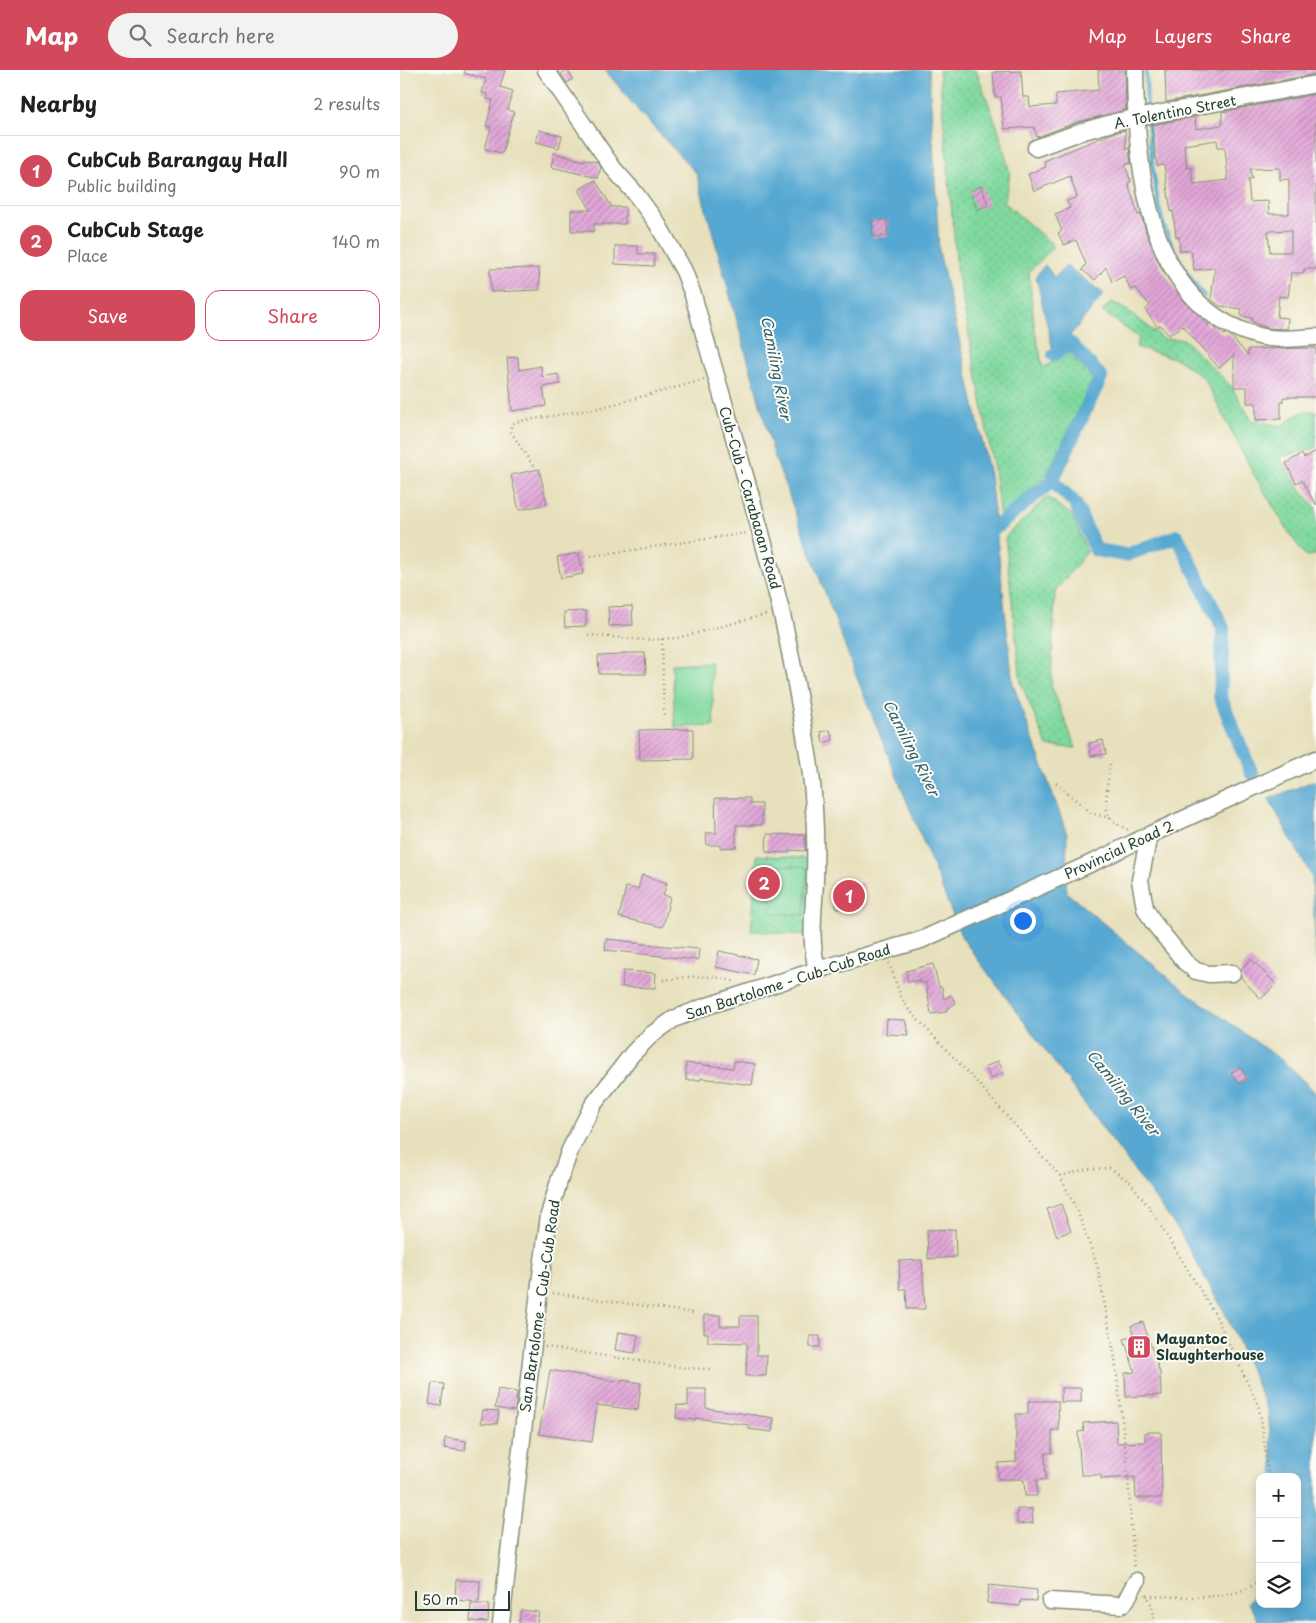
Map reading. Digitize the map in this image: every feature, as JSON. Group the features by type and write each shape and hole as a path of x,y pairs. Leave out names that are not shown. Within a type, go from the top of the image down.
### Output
{"street":[{"name":"Cub-Cub - Carabaoan Road","path":"546,70 613,168 635,193 657,223 684,271 693,295 782,612 801,712 813,792 816,864 812,951 817,970"},
{"path":"1135,70 1135,118 1140,162 1150,215 1169,261 1189,292 1199,303 1222,321 1248,333 1274,338 1316,337"},
{"name":"A. Tolentino Street","path":"1036,148 1080,132 1135,118 1316,84"},
{"name":"Provincial Road 2","path":"921,940 1316,759"},
{"path":"1147,836 1140,880 1145,908 1153,922 1185,962 1196,971 1208,974 1232,973"},
{"name":"San Bartolome - Cub-Cub Road","path":"501,1623 549,1216 558,1181 570,1150 593,1105 632,1054 651,1035 674,1019 704,1007 817,970 921,940"},
{"path":"1050,1602 1122,1606 1136,1581"}],"path":[{"path":"533,466 511,432 511,426 517,421 600,408 715,377"},
{"path":"591,556 761,532"},
{"path":"588,635 645,640 662,639 692,634 782,612"},
{"path":"662,639 664,719"},
{"path":"1110,764 1106,805 1110,818"},
{"path":"1056,783 1091,813 1110,818 1118,824 1147,836"},
{"path":"886,951 896,985 909,1010 974,1079 1060,1176 1076,1208 1098,1268 1111,1334 1127,1463 1136,1581 1152,1605 1154,1623"},
{"path":"663,980 706,975 722,978 755,990"},
{"path":"1060,1176 1087,1169 1110,1168 1130,1182 1149,1207 1215,1314 1258,1405 1268,1473"},
{"path":"539,1290 694,1313"},
{"path":"534,1346 686,1368 712,1368"},
{"path":"1147,1596 1230,1594 1246,1589 1256,1583"}],"green space":[{"path":"939,70 976,70 1000,134 1010,174 1004,202 1054,246 1029,272 1034,325 1043,368 1067,352 1093,379 1048,473 1000,517 994,470 957,270"},
{"path":"1112,302 1128,311 1164,339 1184,339 1231,386 1252,421 1283,426 1302,413 1307,411 1316,412 1316,448 1279,457 1300,489 1316,508 1316,555 1306,556 1291,536 1253,473 1204,378 1177,359 1136,347 1139,338 1102,311"},
{"path":"1047,497 1072,515 1087,552 1055,591 1051,685 1076,748 1047,746 1021,683 1005,537"},
{"path":"711,662 714,726 675,727 672,664"},
{"path":"757,855 813,859 807,935 751,931"},
{"path":"775,865 807,867 804,915 771,913"}],"water":[{"name":"Camiling River","path":"605,70 929,70 939,251 990,475 1013,684 1067,834 1066,892 1181,988 1284,1062 1316,1093 1316,1623 1260,1623 1248,1603 1256,1594 1256,1608 1301,1608 1301,1473 1274,1473 1268,1411 1227,1317 1179,1231 962,938 855,673 775,458 696,173 642,115"},
{"path":"1045,265 1055,278 1066,265 1104,294 1054,355 1036,276"},
{"path":"1316,780 1316,960 1312,877 1269,799"}],"building":[{"path":"465,70 505,70 500,87 513,91 508,110 514,112 502,153 485,149 491,127 486,126 493,100 487,99 488,94 482,93 486,79 464,73"},
{"path":"567,70 573,79 567,83 561,74"},
{"path":"1098,70 1125,70 1126,110 1077,122 1037,137 1034,127 1004,129 1001,97 995,97 993,72 1021,71 1023,97 1029,97 1030,107 1056,105 1056,94 1099,90"},
{"path":"1165,70 1316,70 1316,74 1166,102"},
{"path":"1316,94 1316,269 1304,269 1304,273 1291,273 1288,297 1279,296 1277,317 1288,318 1287,329 1268,328 1252,322 1252,318 1241,316 1242,309 1220,306 1211,299 1215,268 1194,270 1191,250 1180,251 1179,237 1176,237 1173,211 1171,212 1164,165 1157,166 1151,125 1195,117 1196,129 1222,125 1222,112","holes":["1217,140 1218,147 1225,147 1228,180 1194,184 1191,167 1187,168 1184,145","1280,168 1280,180 1289,179 1289,214 1269,214 1268,201 1250,202 1248,180 1252,179 1250,169","1291,230 1291,252 1270,252 1268,231"]},
{"path":"539,130 562,136 559,148 536,142"},
{"path":"1125,130 1126,149 1129,148 1131,163 1125,165 1131,182 1128,183 1138,215 1141,214 1146,232 1161,268 1184,302 1200,315 1208,326 1209,323 1224,335 1226,333 1229,334 1248,356 1248,349 1316,348 1316,397 1283,397 1283,402 1281,402 1281,419 1256,420 1256,403 1247,403 1247,387 1234,387 1234,355 1219,368 1183,326 1169,335 1160,325 1158,327 1145,310 1150,306 1136,288 1131,290 1124,276 1112,282 1106,267 1095,280 1082,270 1086,264 1076,240 1064,245 1058,233 1062,231 1055,214 1070,208 1067,201 1077,197 1070,176 1034,191 1028,174 1046,167 1044,161 1110,134"},
{"path":"554,153 584,161 585,159 597,162 601,167 598,178 551,167"},
{"path":"595,180 612,207 625,207 625,224 594,224 594,231 571,231 571,210 591,210 579,190"},
{"path":"981,186 988,205 977,210 970,191"},
{"path":"887,220 888,236 873,237 872,221"},
{"path":"615,246 638,246 638,254 654,254 654,266 615,264"},
{"path":"539,268 540,290 491,292 490,269"},
{"path":"518,357 519,370 541,366 542,377 558,374 560,384 543,387 546,406 512,411 507,358"},
{"path":"1316,451 1316,505 1302,480 1296,483 1286,463 1302,454 1304,458"},
{"path":"539,469 547,504 519,510 511,475"},
{"path":"579,553 583,574 561,578 557,557"},
{"path":"632,606 633,625 609,626 608,607"},
{"path":"586,611 586,626 565,627 564,612"},
{"path":"622,653 645,653 646,674 599,674 598,656 622,655"},
{"path":"693,729 693,759 640,760 639,730"},
{"path":"830,730 833,740 823,743 821,732"},
{"path":"1103,740 1106,754 1091,756 1089,743"},
{"path":"715,798 750,798 750,804 762,804 762,825 736,825 736,847 720,848 720,845 707,845 706,833 716,833"},
{"path":"767,834 805,835 805,851 789,850 789,853 766,852"},
{"path":"642,875 667,883 663,895 670,897 663,927 619,917 626,887 638,889"},
{"path":"758,875 771,876 770,890 757,889"},
{"path":"835,883 863,883 864,908 836,909"},
{"path":"606,939 699,949 698,960 605,950"},
{"path":"719,951 757,959 754,975 716,967"},
{"path":"1251,959 1276,984 1261,999 1241,978 1241,969"},
{"path":"933,964 939,987 942,987 944,999 951,995 956,1003 946,1012 931,1014 926,982 920,983 920,980 908,982 906,971"},
{"path":"623,971 656,973 655,988 622,987"},
{"path":"887,1019 905,1020 909,1035 886,1034"},
{"path":"734,1061 755,1064 752,1085 701,1078 701,1080 686,1080 686,1063 733,1068"},
{"path":"998,1061 1004,1072 991,1079 985,1067"},
{"path":"1240,1067 1247,1078 1239,1084 1231,1073"},
{"path":"1061,1204 1071,1231 1057,1236 1047,1209"},
{"path":"955,1229 956,1257 928,1259 927,1230"},
{"path":"922,1260 925,1309 907,1309 906,1289 900,1289 899,1261"},
{"path":"704,1315 720,1315 720,1326 740,1326 740,1316 757,1316 757,1355 767,1355 766,1376 746,1376 747,1343 708,1342 708,1333 704,1333"},
{"path":"1143,1322 1160,1373 1161,1395 1126,1397 1125,1373 1135,1372 1124,1339 1134,1336 1131,1326"},
{"path":"618,1332 638,1335 635,1353 615,1350"},
{"path":"810,1336 820,1336 820,1347 810,1347"},
{"path":"550,1370 621,1382 621,1380 641,1383 638,1410 597,1405 592,1442 539,1434"},
{"path":"432,1383 444,1384 441,1406 429,1404"},
{"path":"1061,1388 1081,1388 1081,1402 1061,1402"},
{"path":"498,1389 517,1392 515,1411 495,1408"},
{"path":"688,1389 706,1389 706,1408 774,1418 772,1432 749,1429 749,1425 695,1418 695,1420 676,1418 677,1405 688,1406"},
{"path":"1028,1401 1058,1401 1059,1430 1052,1430 1052,1453 1045,1453 1046,1480 1036,1480 1037,1496 1025,1496 1024,1480 998,1479 998,1463 1016,1462 1016,1414 1028,1414"},
{"path":"483,1410 499,1411 497,1424 481,1423"},
{"path":"1116,1421 1117,1443 1145,1442 1145,1432 1161,1432 1162,1498 1136,1498 1135,1477 1101,1479 1101,1475 1081,1475 1078,1432 1084,1431 1083,1423"},
{"path":"445,1438 466,1441 465,1451 444,1448"},
{"path":"1017,1509 1032,1509 1033,1523 1017,1524"},
{"path":"456,1580 480,1581 479,1602 455,1600"},
{"path":"989,1585 1037,1590 1036,1601 1021,1600 1020,1606 987,1603"},
{"path":"471,1604 489,1604 488,1622 470,1621"},
{"path":"521,1610 539,1612 537,1623 519,1623"}],"waterway":[{"path":"1146,70 1147,109"},
{"path":"1148,120 1152,166 1163,223 1177,256 1204,296"},
{"path":"1052,481 1101,377 1070,343 1054,355"},
{"path":"995,528 1052,481 1075,503 1096,550 1126,555 1177,536 1223,628 1220,696 1252,774"}],"place":[{"name":"CubCub Stage","path":"764,883"},
{"name":"CubCub Barangay Hall","path":"849,896"},
{"name":"Mayantoc Slaughterhouse","path":"1139,1347"}]}
